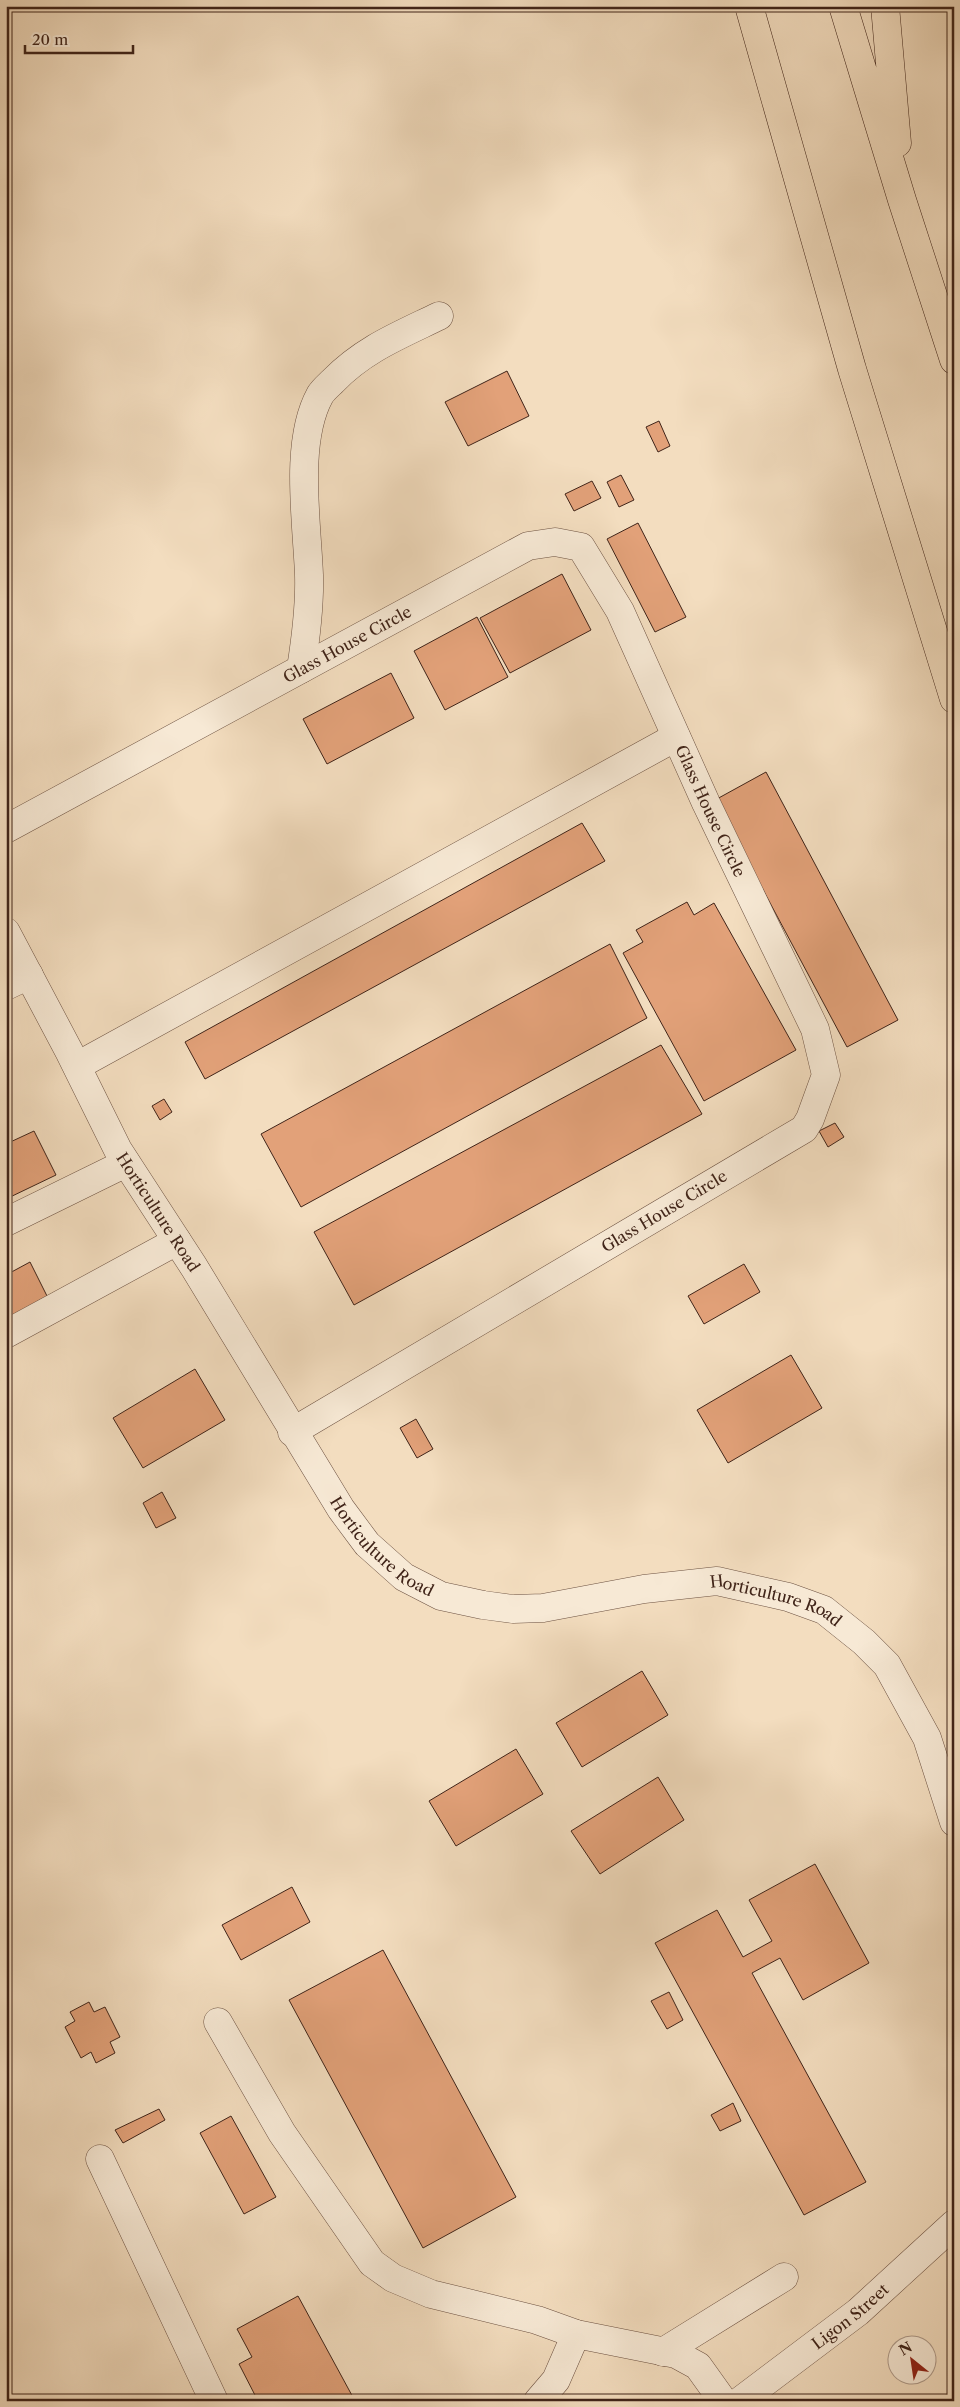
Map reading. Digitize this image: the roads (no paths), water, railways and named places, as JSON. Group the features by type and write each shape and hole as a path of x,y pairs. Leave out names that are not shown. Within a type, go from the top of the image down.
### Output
{"highway":[{"path":"749,6 852,369 954,699"},
{"path":"843,6 902,200 954,360"},
{"path":"885,6 902,200"}],"street":[{"path":"301,669 309,620 309,576 304,492 308,429 321,394 343,371 369,350 439,316"},
{"name":"Glass House Circle","path":"6,829 528,546 555,542 581,547 620,611 676,737 815,1029 826,1075 810,1119 804,1129 292,1432"},
{"path":"77,1066 676,737"},
{"name":"Horticulture Road","path":"6,932 18,981 77,1066 126,1163 177,1241 340,1510 368,1544 404,1577 441,1596 498,1607 543,1608 644,1589 717,1580 788,1597 824,1610 864,1642 886,1665 927,1738 954,1822"},
{"path":"6,1222 126,1163"},
{"path":"6,1334 177,1241"},
{"path":"218,2022 282,2133 372,2263 393,2278 431,2294 537,2320 576,2334 676,2354 698,2366 723,2401"},
{"path":"100,2159 214,2401"},
{"name":"Ligon Street","path":"740,2401 858,2312 954,2224"},
{"path":"663,2352 784,2277"},
{"path":"538,2401 556,2380 576,2334"}]}
